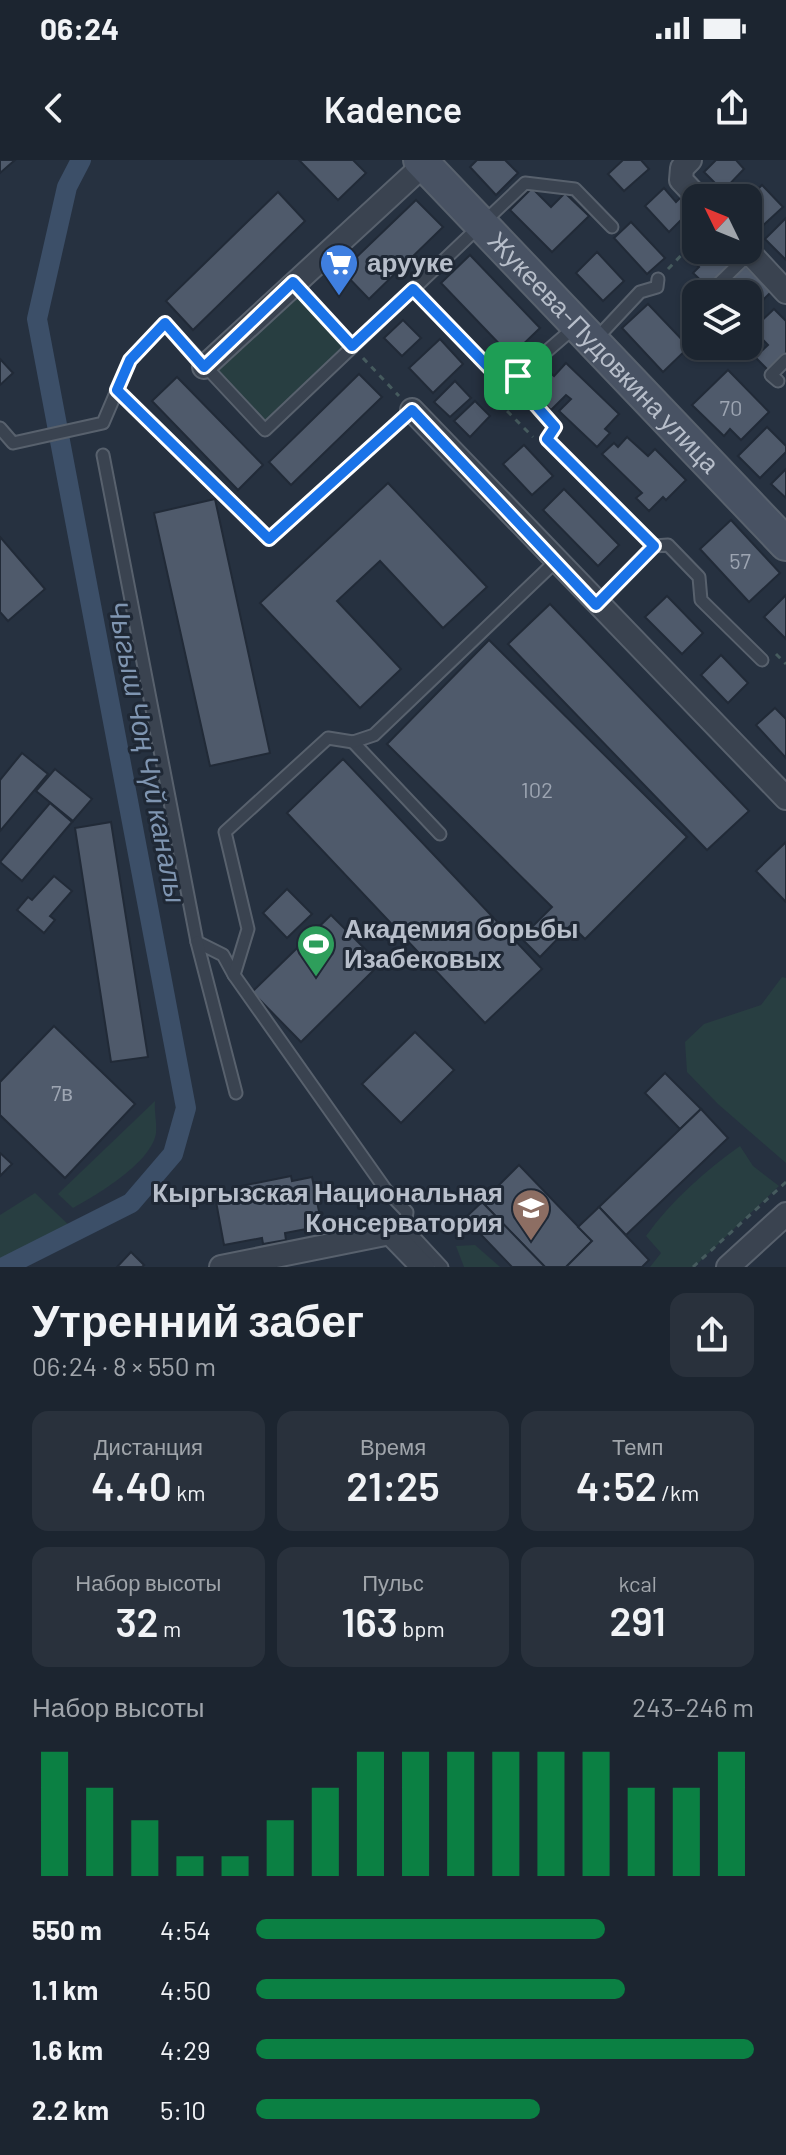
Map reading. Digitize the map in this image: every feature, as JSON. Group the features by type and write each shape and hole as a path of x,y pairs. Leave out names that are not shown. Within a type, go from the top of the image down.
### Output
{"main road":[{"name":"Жукеева-Пудовкина улица","path":"424,162 786,544"}],"street":[{"path":"685,184 681,180 682,168 690,160"},
{"path":"204,367 424,162"},
{"path":"759,264 786,292"},
{"path":"412,410 596,605 786,798"},
{"path":"728,1267 786,1214"},
{"path":"221,1267 390,1233 423,1267"}],"lane":[{"path":"0,428 13,443 103,423 130,360 165,323 265,430 525,183 575,189 612,227"},
{"path":"721,280 737,264"},
{"path":"413,289 499,378 518,376 584,334 640,292 657,287 658,279"},
{"path":"293,282 352,346"},
{"path":"778,381 771,375 786,360"},
{"path":"117,390 269,539 412,410"},
{"path":"547,439 654,546"},
{"path":"103,455 197,942 236,1093"},
{"path":"596,605 654,546 668,545 699,577 701,600 762,660"},
{"path":"234,975 248,929 225,832 328,738 353,742 374,735 555,562"},
{"path":"353,742 440,834"},
{"path":"197,942 223,955 386,1190 407,1212 405,1227 442,1267"}],"path":[{"path":"658,279 682,254"},
{"path":"352,346 412,410"},
{"path":"499,378 493,397 536,440 547,439 555,427 518,385 518,376"},
{"path":"693,1267 786,1182"}],"green space":[{"path":"291,289 346,348 265,425 210,368"},
{"path":"782,977 786,978 786,1163 718,1104 687,1072 685,1042 704,1024 761,1005"},
{"path":"155,1101 156,1133 145,1155 122,1176 73,1208 58,1194"},
{"path":"740,1146 753,1166 779,1186 694,1267 650,1267 661,1253 646,1236 690,1187"},
{"path":"35,1193 72,1228 0,1261 0,1215"},
{"path":"475,1245 500,1267 464,1267 456,1246"}],"building":[{"path":"0,160 15,160 0,173"},
{"path":"299,160 353,160 366,173 338,200"},
{"path":"477,160 505,160 518,173 496,195 470,167"},
{"path":"623,160 641,160 649,169 624,191 608,174"},
{"path":"716,160 736,160 744,169 730,184 716,184 704,172"},
{"path":"762,185 783,207 762,226"},
{"path":"532,188 551,207 565,193 589,216 552,252 510,210"},
{"path":"664,188 676,202 682,196 682,219 669,232 645,206"},
{"path":"278,192 305,221 193,330 166,301"},
{"path":"416,200 443,227 369,299 342,271"},
{"path":"786,218 786,260 765,239"},
{"path":"631,222 665,258 647,274 614,238"},
{"path":"597,252 624,281 603,301 576,273"},
{"path":"470,255 540,328 511,356 441,283"},
{"path":"696,264 732,264 715,280 700,280 693,273 699,267"},
{"path":"744,264 759,280 727,280"},
{"path":"762,283 771,292 762,301"},
{"path":"648,304 682,340 682,354 663,372 622,328"},
{"path":"774,309 786,321 786,353 768,370 758,360 762,360 762,351 768,345 762,339 762,320"},
{"path":"403,320 421,338 402,356 384,338"},
{"path":"440,339 463,364 433,393 409,368"},
{"path":"0,359 13,373 0,385"},
{"path":"566,363 619,414 605,429 610,433 597,447 559,411 571,399 566,395 551,410 525,386 544,367 554,376"},
{"path":"728,370 769,412 741,440 730,429 724,436 692,405"},
{"path":"359,374 382,397 291,485 269,462"},
{"path":"177,377 263,465 238,490 152,401"},
{"path":"455,381 471,398 450,417 434,402"},
{"path":"475,401 490,416 470,437 454,421"},
{"path":"767,427 786,446 786,452 760,478 738,456"},
{"path":"627,437 648,456 655,449 686,480 666,500 663,497 649,511 636,498 642,493 602,454 614,443 618,447"},
{"path":"524,445 553,476 532,495 503,464"},
{"path":"786,469 786,498 771,484"},
{"path":"388,483 487,587 443,628 380,561 337,601 401,669 360,708 260,603"},
{"path":"564,489 619,545 598,566 543,510"},
{"path":"215,499 270,753 210,766 154,513"},
{"path":"731,520 780,573 749,602 700,549"},
{"path":"0,537 45,589 8,621 0,612"},
{"path":"786,595 786,639 764,617"},
{"path":"667,596 703,633 682,654 645,617"},
{"path":"550,604 749,811 707,850 508,644"},
{"path":"489,640 687,837 585,939 571,925 540,957 521,938 552,907 387,744"},
{"path":"721,655 748,683 728,703 701,675"},
{"path":"775,708 786,719 786,758 756,725"},
{"path":"22,753 48,774 0,831 0,780"},
{"path":"343,759 542,969 485,1023 287,813"},
{"path":"55,769 92,799 73,821 36,791"},
{"path":"50,803 72,822 22,881 0,862"},
{"path":"111,822 148,1057 111,1062 75,828"},
{"path":"786,842 786,902 756,871"},
{"path":"54,876 72,891 50,916 55,920 44,933 17,910 28,897 32,900"},
{"path":"287,889 312,914 287,938 263,913"},
{"name":"Академия борьбы Изабековых","path":"331,915 380,964 301,1042 252,992"},
{"path":"54,1026 135,1104 65,1178 0,1115 0,1082"},
{"path":"415,1032 454,1070 401,1123 362,1084"},
{"path":"665,1073 701,1109 680,1129 645,1093"},
{"path":"701,1109 728,1138 626,1235 599,1207"},
{"path":"0,1153 12,1164 0,1176"},
{"path":"519,1165 592,1241 566,1267 545,1267 482,1202"},
{"path":"291,1176 292,1181 312,1177 322,1226 285,1233 286,1240 263,1244 262,1238 224,1245 215,1196 237,1192 236,1187"},
{"name":"Кыргызская Национальная Консерватория","path":"482,1202 545,1267 512,1267 465,1218"},
{"name":"Кыргызская Национальная Консерватория","path":"599,1207 649,1260 642,1267 566,1267 592,1241 578,1227"},
{"path":"131,1252 144,1265 117,1267"}],"waterway":[{"name":"Чыгыш Чоң Чүй каналы","path":"4,1267 131,1203 173,1154 186,1108 37,319 67,187 81,160"}],"place":[{"name":"арууке","path":"339,297"},
{"name":"Академия борьбы Изабековых","path":"316,978"},
{"name":"Кыргызская Национальная Консерватория","path":"531,1242"}],"route":[{"path":"293,282 352,346 413,289 499,378 518,376 518,385 555,427 547,439 654,546 596,605 412,410 269,539 117,390 130,360 165,323 204,367 293,282"}]}
